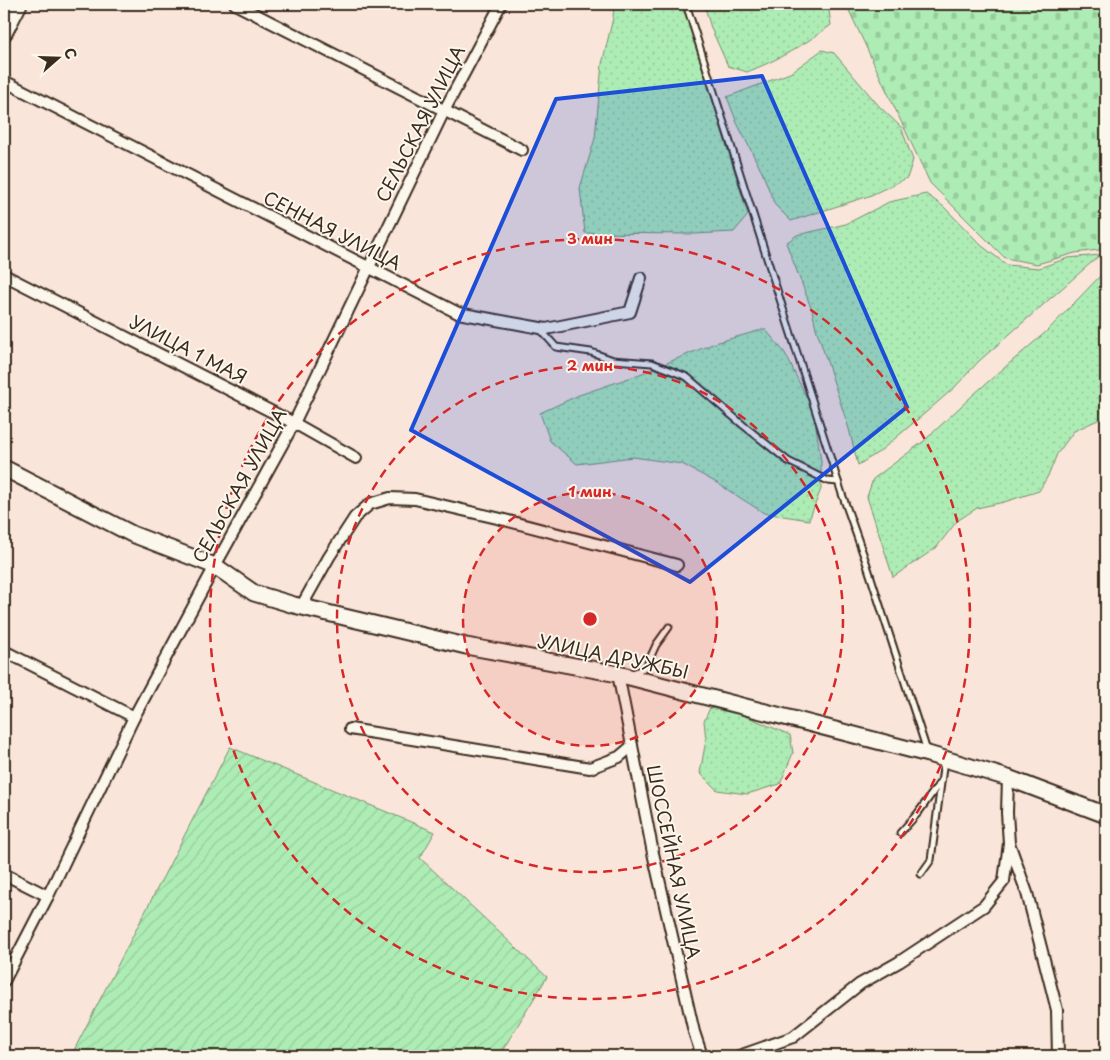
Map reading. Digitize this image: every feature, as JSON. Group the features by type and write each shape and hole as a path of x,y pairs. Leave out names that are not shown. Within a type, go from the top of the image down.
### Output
{"street":[{"path":"4,33 19,4"},
{"path":"235,4 522,150"},
{"name":"СЕЛЬСКАЯ УЛИЦА","path":"4,982 48,896 134,717 294,423 444,111 501,4"},
{"name":"СЕННАЯ УЛИЦА","path":"4,81 368,269 458,313 546,329 630,312 641,278"},
{"name":"УЛИЦА 1 МАЯ","path":"4,275 294,423 356,458"},
{"name":"УЛИЦА ДРУЖБЫ","path":"4,468 132,534 215,566 254,593 301,607 466,646 622,675 928,754 1008,778 1106,814"},
{"path":"301,607 329,557 355,517 370,504 390,498 415,498 677,565"},
{"path":"4,651 134,717"},
{"name":"ШОССЕЙНАЯ УЛИЦА","path":"622,675 632,746 655,862 694,1032 702,1056"},
{"path":"350,729 590,768 619,757 632,746"},
{"path":"739,1056 793,1037 860,984 898,962 984,906 1004,881 1009,843 1006,813 1008,778"},
{"path":"1009,843 1027,893 1057,1010 1058,1056"},
{"path":"4,874 48,896"}],"lane":[{"path":"686,4 838,482 928,754"},
{"path":"538,327 556,347 591,352 613,360 652,363 687,377 788,461 828,481 838,482"},
{"path":"622,675 646,667 656,645 669,627"},
{"path":"921,874 931,860 944,759"},
{"path":"900,834 941,781"}],"highlighted area":[{"path":"762,76 907,407 690,582 411,430 556,99"}],"green space":[{"path":"614,4 683,4 748,215 734,232 694,234 585,233 580,188 595,138 602,64 613,18"},
{"path":"704,4 828,4 831,25 791,52 747,72 728,66 711,28"},
{"path":"846,4 1106,4 1106,249 1075,253 1037,264 1005,258 930,183"},
{"path":"822,50 834,53 879,106 901,127 913,160 907,178 869,196 791,221 775,205 762,172 737,123 727,97 790,73"},
{"path":"926,194 944,207 982,246 1007,265 1039,268 1068,258 1100,255 979,361 955,387 924,414 879,452 858,465 849,429 816,328 812,310 786,243 797,235 846,224 889,202"},
{"path":"1106,270 1106,419 1100,419 1074,431 1057,454 1049,474 1039,491 977,508 957,521 936,548 893,577 867,497 873,479 924,441 974,394 1047,331"},
{"path":"765,329 785,353 814,413 821,461 821,489 809,520 764,513 717,483 682,464 633,457 577,464 550,441 540,413 579,395 635,376 715,343"},
{"path":"710,708 743,715 790,735 793,753 780,784 747,794 717,790 700,773 706,740 704,721"},
{"path":"230,747 435,832 420,858 547,977 499,1056 71,1056"}]}
